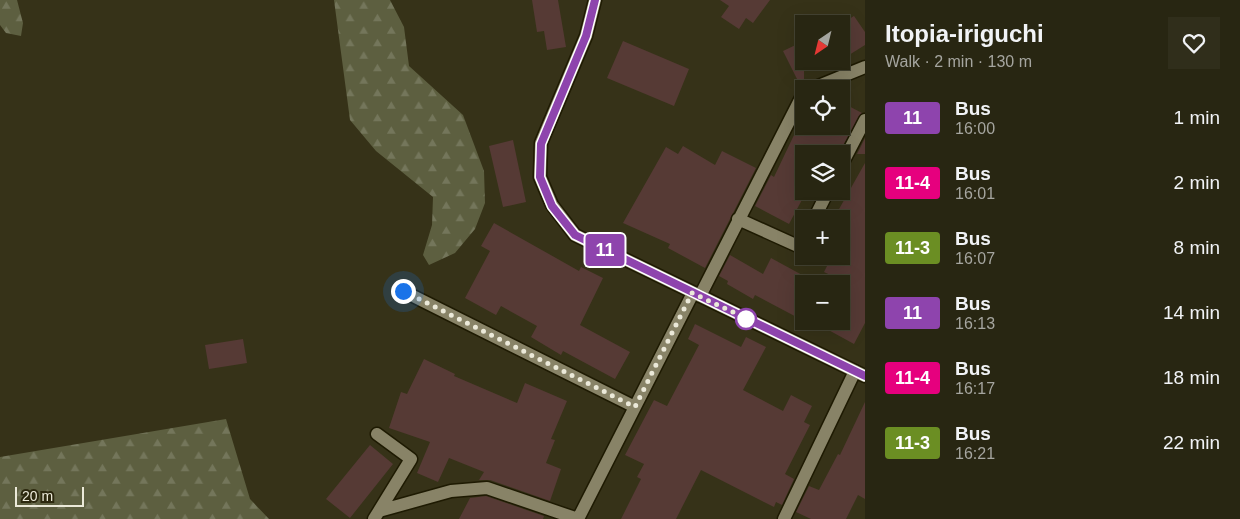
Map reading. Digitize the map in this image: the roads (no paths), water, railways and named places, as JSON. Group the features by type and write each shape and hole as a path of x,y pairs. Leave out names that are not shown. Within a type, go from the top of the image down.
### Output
{"street":[{"path":"595,0 586,36 541,144 540,177 552,206 575,235 862,373 784,519"},
{"path":"833,80 865,67"},
{"path":"377,515 451,491 487,488 578,519 635,407 738,219 795,109"},
{"path":"850,149 865,120"},
{"path":"738,219 795,245"},
{"path":"403,291 635,407"},
{"path":"376,434 412,459 377,515"}]}
